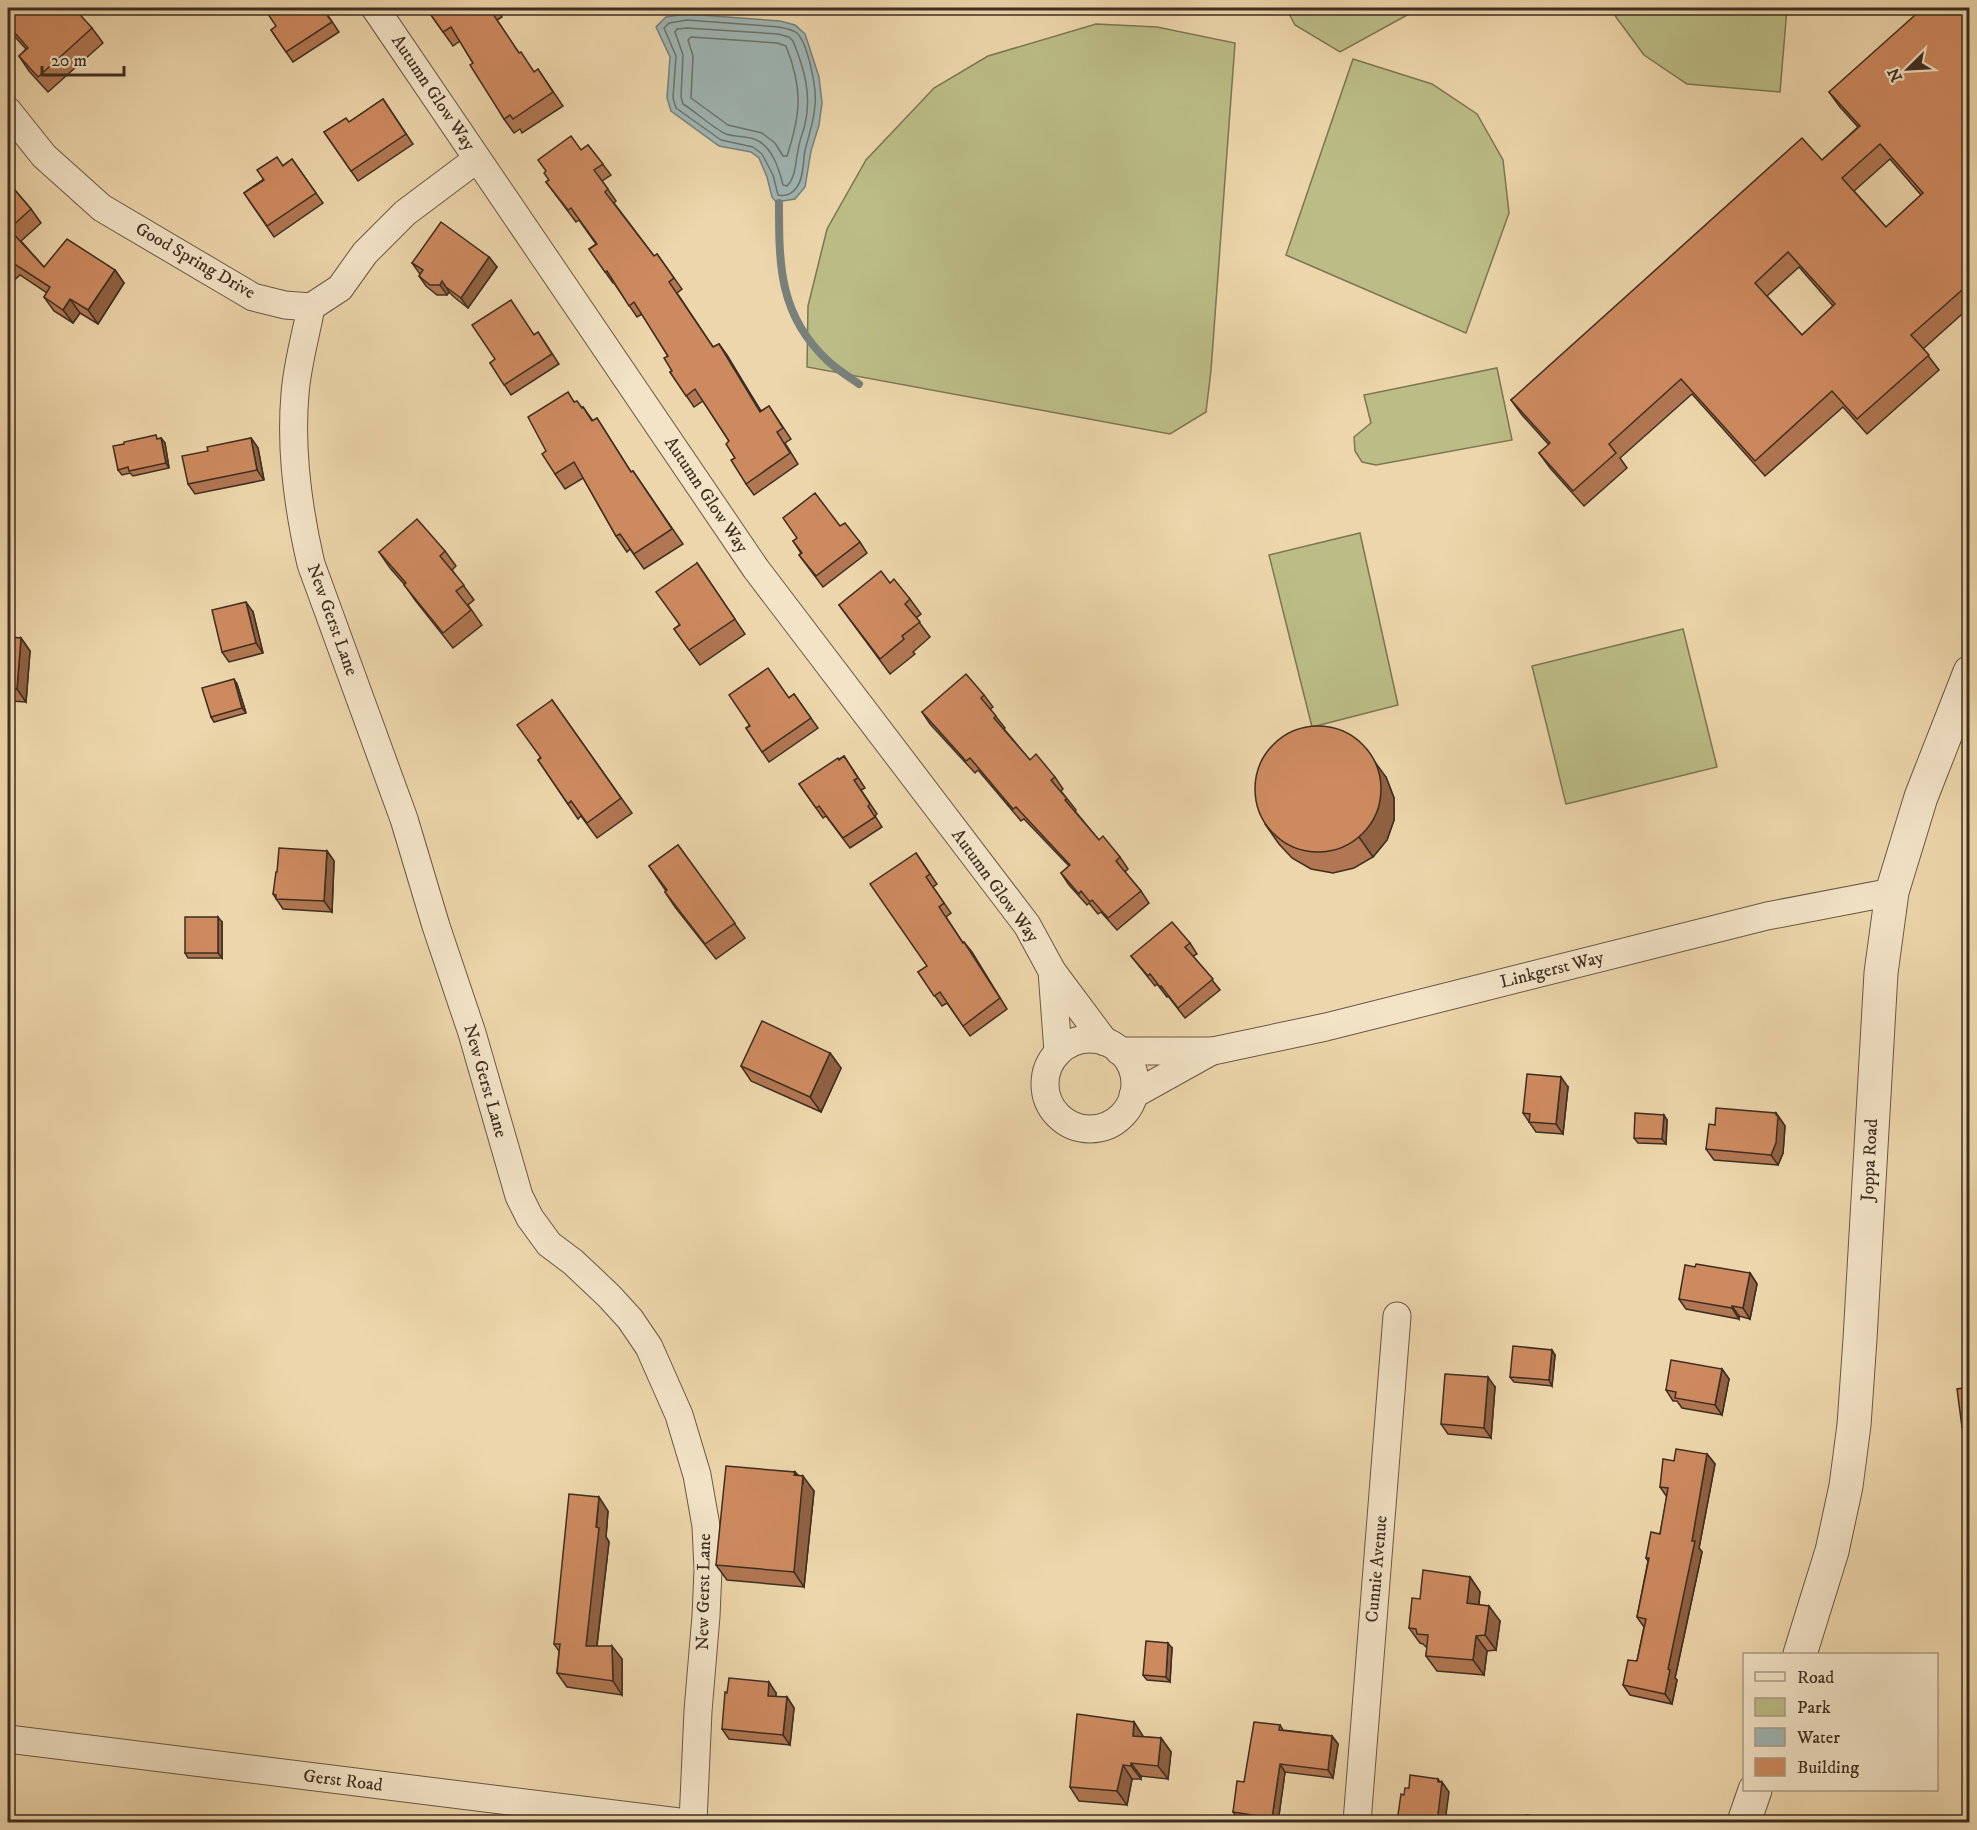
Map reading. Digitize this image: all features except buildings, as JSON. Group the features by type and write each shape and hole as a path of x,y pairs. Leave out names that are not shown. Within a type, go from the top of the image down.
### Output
{"street":[{"name":"Autumn Glow Way","path":"375,8 743,550 1027,925 1052,971 1112,1046"},
{"name":"Good Spring Drive","path":"8,111 44,156 102,208 252,297 285,305 311,306"},
{"path":"311,306 340,288 365,253 405,213 477,159"},
{"name":"New Gerst Lane","path":"311,306 295,393 295,477 303,531 311,564 404,819 472,1034 519,1196 530,1218 549,1244 573,1262 609,1296 630,1319 650,1347 679,1415 697,1474 706,1526 708,1570 693,1822"},
{"name":"Joppa Road","path":"1800,1653 1832,1551 1848,1476 1860,1339 1881,973 1892,892 1921,797 1970,672"},
{"name":"Linkgerst Way","path":"1112,1046 1213,1051 1337,1024 1767,915 1892,892"},
{"name":"Autumn Glow Way","path":"1052,971 1058,1052"},
{"path":"1080,1040 1093,1040 1112,1046 1127,1060 1132,1071 1133,1095 1128,1108 1108,1126 1081,1129 1068,1124 1049,1104 1045,1090 1045,1077 1049,1064 1058,1052 1080,1040"},
{"name":"Linkgerst Way","path":"1133,1095 1213,1051"},
{"name":"Cunnie Avenue","path":"1357,1822 1397,1316"},
{"name":"Gerst Road","path":"8,1739 491,1811 679,1822"},
{"path":"1744,1822 1755,1791"}],"green space":[{"path":"1286,8 1420,8 1340,52 1295,25"},
{"path":"1612,8 1787,8 1780,92 1687,84 1644,55"},
{"path":"1096,24 1157,27 1235,43 1206,412 1170,434 807,367 808,306 827,229 866,160 934,88 988,56"},
{"path":"1353,59 1432,84 1477,114 1503,160 1509,213 1466,333 1286,255"},
{"path":"1497,368 1512,440 1376,465 1362,462 1355,451 1354,437 1371,423 1364,395"},
{"path":"1360,533 1398,705 1312,727 1269,555"},
{"path":"1683,629 1717,767 1566,804 1532,666"}],"water":[{"path":"686,14 780,21 795,25 805,34 819,77 822,103 805,187 795,199 776,202 772,197 759,158 751,152 719,146 671,111 667,98 670,57 656,27 666,17"}],"waterway":[{"path":"779,203 782,269 791,308 812,345 832,365 859,384"}]}
